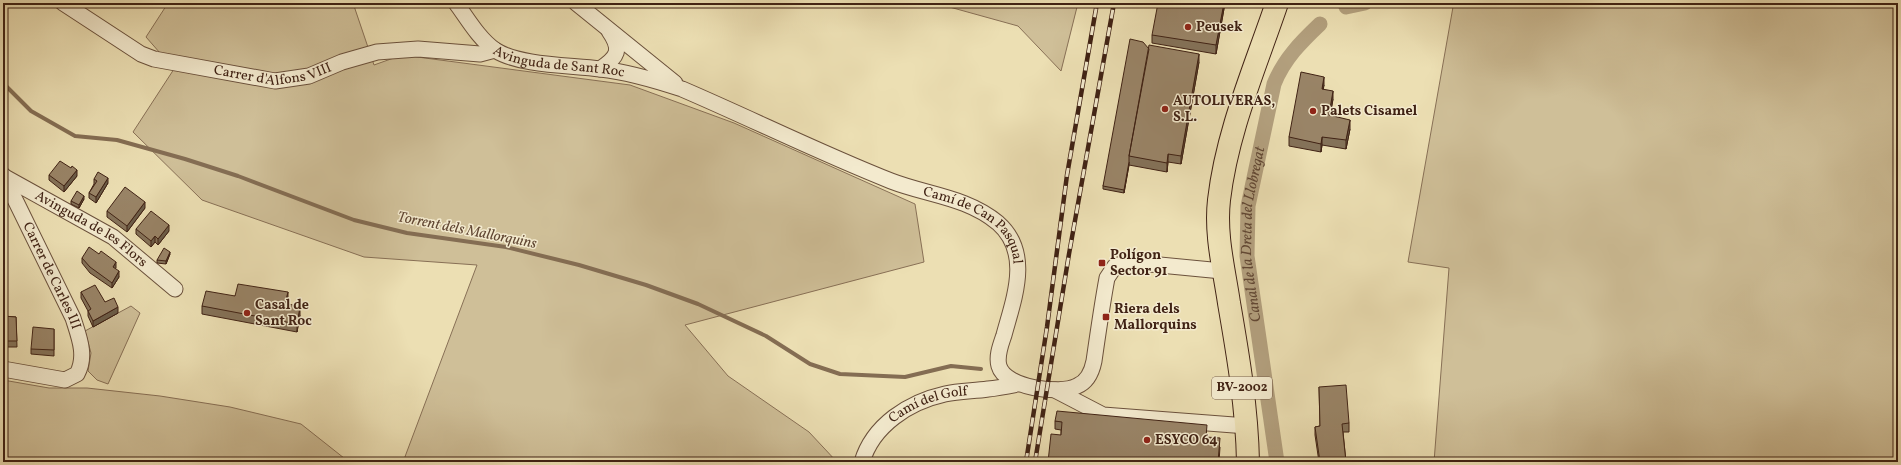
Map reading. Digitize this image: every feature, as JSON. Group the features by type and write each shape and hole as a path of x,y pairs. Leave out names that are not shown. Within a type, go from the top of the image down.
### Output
{"main road":[{"name":"BV-2002","path":"1248,462 1247,426 1237,350 1222,271 1219,232 1219,201 1226,158 1244,96 1277,3"}],"street":[{"name":"Carrer d'Alfons VIII","path":"63,3 141,54 154,59 264,80 298,79 360,56 394,50 480,54 495,50"},
{"name":"Avinguda de Sant Roc","path":"456,3 480,35 495,50 518,59 561,66 600,69 646,77 682,89"},
{"path":"576,3 682,89"},
{"path":"600,69 614,58 617,49 616,42 605,25"},
{"name":"Camí de Can Pasqual","path":"682,89 879,176 975,207 999,224 1012,241 1017,253 1018,267 1015,295 1000,349 999,365 1006,377 1018,384 1064,390 1079,386 1090,374 1093,366 1107,278 1115,266 1129,262 1222,271"},
{"name":"Avinguda de les Flors","path":"3,176 114,237 175,289"},
{"name":"Carrer de Carles III","path":"3,176 73,318 79,338 83,360 77,374 65,380 3,369"},
{"name":"Camí del Golf","path":"862,462 872,440 881,428 892,417 915,404 946,394 1018,384"},
{"path":"1055,390 1103,415 1247,426"}],"shaded area":[{"path":"168,3 353,3 374,65 402,55 630,85 734,123 915,204 924,262 685,325 728,376 809,432 837,462 403,462 477,265 364,257 202,200 133,132 174,69 146,37"},
{"path":"935,3 1078,3 1061,71 1018,26"},
{"path":"1468,3 1898,3 1898,462 1434,462 1449,268 1408,262 1453,7"},
{"path":"131,306 140,313 108,384 97,380 88,371 91,353 85,331"},
{"path":"3,380 49,388 87,388 160,396 230,407 301,424 349,462 3,462"}],"building":[{"name":"Peusek","path":"1158,3 1224,3 1216,45 1152,35"},
{"path":"1130,39 1143,42 1149,49 1124,190 1103,186"},
{"name":"AUTOLIVERAS, S.L.","path":"1149,45 1199,54 1181,156 1168,154 1167,163 1129,156"},
{"name":"Palets Cisamel","path":"1301,72 1324,77 1322,89 1333,91 1329,115 1350,120 1346,140 1322,137 1321,144 1289,137"},
{"path":"60,161 77,170 64,186 49,175"},
{"path":"98,172 108,178 96,197 89,193 97,181 94,179"},
{"path":"125,187 145,202 127,226 107,211"},
{"path":"77,191 84,196 79,205 71,201"},
{"path":"151,211 169,225 158,239 155,236 151,241 136,229"},
{"path":"89,247 99,254 101,251 116,262 113,267 119,271 112,283 90,267 82,258"},
{"path":"164,248 170,252 166,261 157,260"},
{"name":"Casal de Sant Roc","path":"238,284 288,292 285,303 300,307 297,324 202,306 206,291 235,296"},
{"path":"95,285 105,302 114,298 118,307 93,321 88,311 91,309 81,292"},
{"path":"3,316 16,317 17,341 3,341"},
{"path":"33,327 54,329 54,350 31,349"},
{"path":"1346,385 1349,423 1342,424 1346,462 1320,462 1315,427 1320,426 1319,387"},
{"name":"ESYCO 64","path":"1057,411 1207,425 1206,437 1220,438 1218,462 1048,462 1051,434 1061,435 1062,422 1055,421"}],"waterway":[{"name":"Canal de la Dreta del Llobregat","path":"1346,7 1365,3"},
{"name":"Canal de la Dreta del Llobregat","path":"1277,462 1247,256 1248,206 1274,84 1288,59 1300,44 1320,24"},
{"name":"Torrent dels Mallorquins","path":"3,83 31,111 75,136 117,140 185,159 238,176 354,220 407,233 506,247 579,265 646,285 698,304 766,336 810,364 840,374 905,377 951,366 981,369"}],"railway":[{"path":"1026,462 1047,327 1067,175 1097,3"},
{"path":"1035,462 1069,254 1114,3"}],"place":[{"name":"Peusek","path":"1188,27"},
{"name":"AUTOLIVERAS, S.L.","path":"1165,109"},
{"name":"Palets Cisamel","path":"1313,111"},
{"name":"Polígon Sector 91","path":"1102,263"},
{"name":"Casal de Sant Roc","path":"247,313"},
{"name":"Riera dels Mallorquins","path":"1106,317"},
{"name":"ESYCO 64","path":"1147,440"}]}
